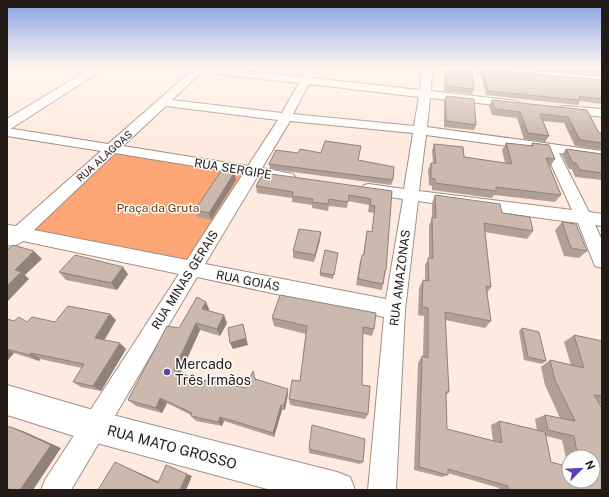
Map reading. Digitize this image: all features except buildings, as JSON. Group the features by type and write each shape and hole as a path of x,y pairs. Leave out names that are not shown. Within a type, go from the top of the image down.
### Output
{"street":[{"path":"7,125 62,91"},
{"name":"RUA ALAGOAS","path":"11,236 175,91"},
{"name":"RUA MINAS GERAIS","path":"55,490 93,426 192,270 250,172 286,117 300,91"},
{"path":"409,91 525,105"},
{"name":"RUA AMAZONAS","path":"382,490 395,310 425,94"},
{"path":"163,102 286,117 419,130 602,155"},
{"path":"556,108 602,113"},
{"name":"RUA SERGIPE","path":"7,132 250,172 303,179"},
{"path":"550,148 584,218 602,261"},
{"path":"356,187 602,220"},
{"name":"RUA GOIÁS","path":"11,236 395,310"},
{"name":"RUA MATO GROSSO","path":"7,400 93,426 337,490"}],"green space":[{"name":"Praça da Gruta","path":"112,151 244,174 191,263 26,232"}],"place":[{"name":"Mercado Três Irmãos","path":"167,372"}]}
